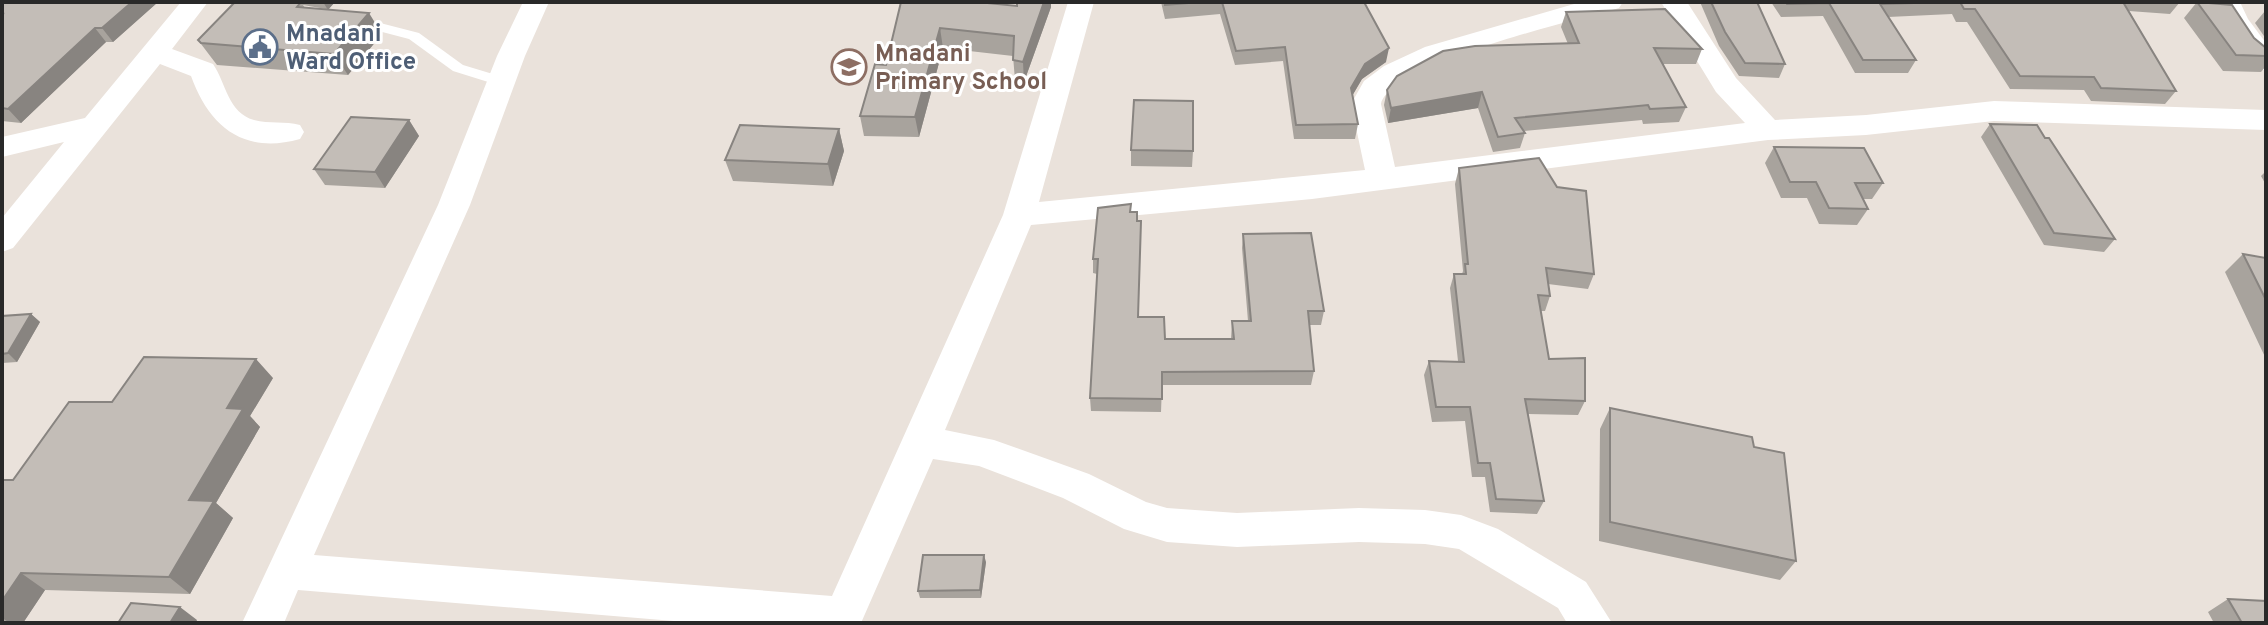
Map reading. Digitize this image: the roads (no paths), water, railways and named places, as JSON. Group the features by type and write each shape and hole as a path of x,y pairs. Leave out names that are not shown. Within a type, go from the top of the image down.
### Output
{"street":[{"path":"2,240 195,2"},
{"path":"263,623 454,205 501,81 536,2"},
{"path":"288,571 841,620 922,442 1019,215 1081,2"},
{"path":"1383,179 1366,104 1371,91 1383,81 1409,63 1435,53 1610,2"},
{"path":"1674,2 1726,85 1768,130"},
{"path":"2227,2 2235,21 2266,62"},
{"path":"153,52 203,70 213,100 227,121 262,132 289,132"},
{"path":"1019,215 1383,179 1768,130 1866,125 1994,111 2266,120"},
{"path":"2,147 92,126"},
{"path":"922,442 981,451 1076,486 1138,517 1167,525 1237,530 1359,525 1425,527 1461,532 1508,555 1572,595 1591,623"}],"lane":[{"path":"332,18 361,21 414,36 458,68 501,81"}],"place":[{"name":"Mnadani Ward Office","path":"260,47"},
{"name":"Mnadani Primary School","path":"849,67"}]}
